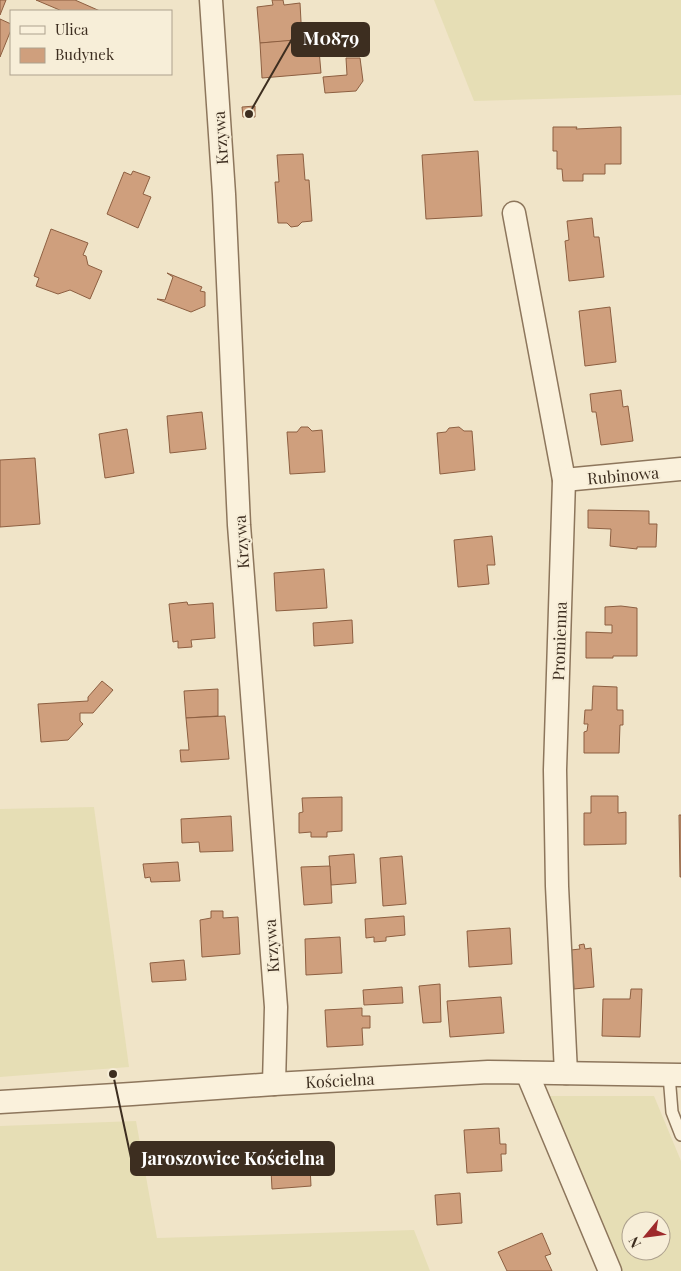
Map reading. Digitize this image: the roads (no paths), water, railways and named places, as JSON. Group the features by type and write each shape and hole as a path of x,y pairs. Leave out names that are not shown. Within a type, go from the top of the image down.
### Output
{"street":[{"name":"Krzywa","path":"211,0 223,184 239,525 276,1007 274,1084"},
{"name":"Promienna","path":"514,213 564,480 555,770 557,886 566,1073"},
{"name":"Rubinowa","path":"564,480 681,470"},
{"name":"Kościelna","path":"0,1102 488,1072 675,1075"},
{"path":"527,1073 610,1271"}],"lane":[{"path":"675,1075 672,1112 681,1135"}],"place":[{"name":"M0879","path":"249,114"},
{"name":"Jaroszowice Kościelna","path":"113,1074"}]}
